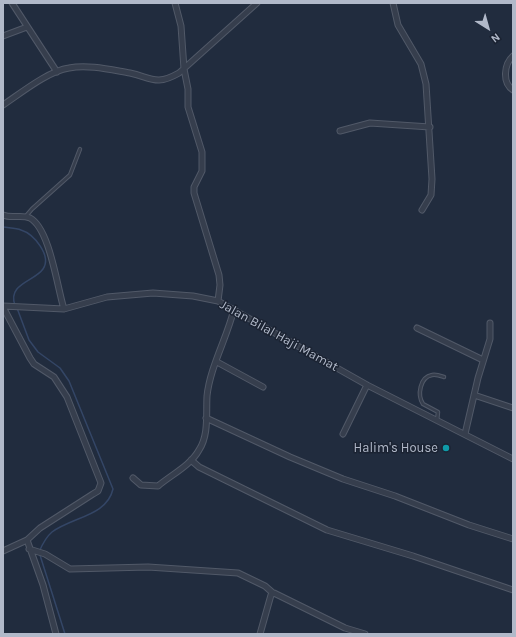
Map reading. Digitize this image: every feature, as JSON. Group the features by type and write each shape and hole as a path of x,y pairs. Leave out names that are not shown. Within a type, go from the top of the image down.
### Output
{"street":[{"path":"12,3 57,72"},
{"path":"175,3 180,26 184,69 188,89 189,115 202,152 202,171 194,186 194,193 219,275 220,285 218,301"},
{"path":"3,105 57,72 68,68 85,67 131,74 148,80 159,81 175,76 257,3"},
{"path":"393,3 398,25 418,60 424,75 430,127 432,179 431,195 422,210"},
{"path":"3,36 27,27"},
{"path":"513,56 507,64 506,72 507,84 513,90"},
{"path":"340,131 370,123 430,127"},
{"path":"3,215 11,218 26,217 32,220 50,249 64,309"},
{"name":"Jalan Bilal Haji Mamat","path":"3,306 64,309 107,297 154,293 193,296 218,301 368,385 513,459"},
{"path":"3,306 34,364 54,377 67,397 100,480 98,491 40,528 27,540 3,551"},
{"path":"133,478 141,485 158,486 191,460 199,451 204,440 209,385 234,309"},
{"path":"464,434 482,360 490,339 490,323"},
{"path":"417,328 482,360"},
{"path":"217,362 263,387"},
{"path":"343,434 368,385"},
{"path":"474,395 513,408"},
{"path":"206,418 290,457 343,479 395,496 469,525 513,539"},
{"path":"191,460 199,467 327,530 413,556 513,590"},
{"path":"27,540 32,549 43,584 56,634"},
{"path":"32,549 45,554 70,569 148,567 238,573 265,586 273,593 345,628 365,634"},
{"path":"260,634 273,593"}],"lane":[{"path":"26,217 32,209 70,174 80,150"},
{"path":"437,421 438,412 421,401 420,388 423,381 433,374 444,377"}],"waterway":[{"path":"3,227 19,229 26,232 40,246 45,258 43,269 15,292 15,305"},
{"path":"17,308 29,340 38,352 60,368 69,381 113,489 104,505 96,511 52,532 46,539 39,552 65,634"}],"place":[{"name":"Halim's House","path":"446,448"}]}
